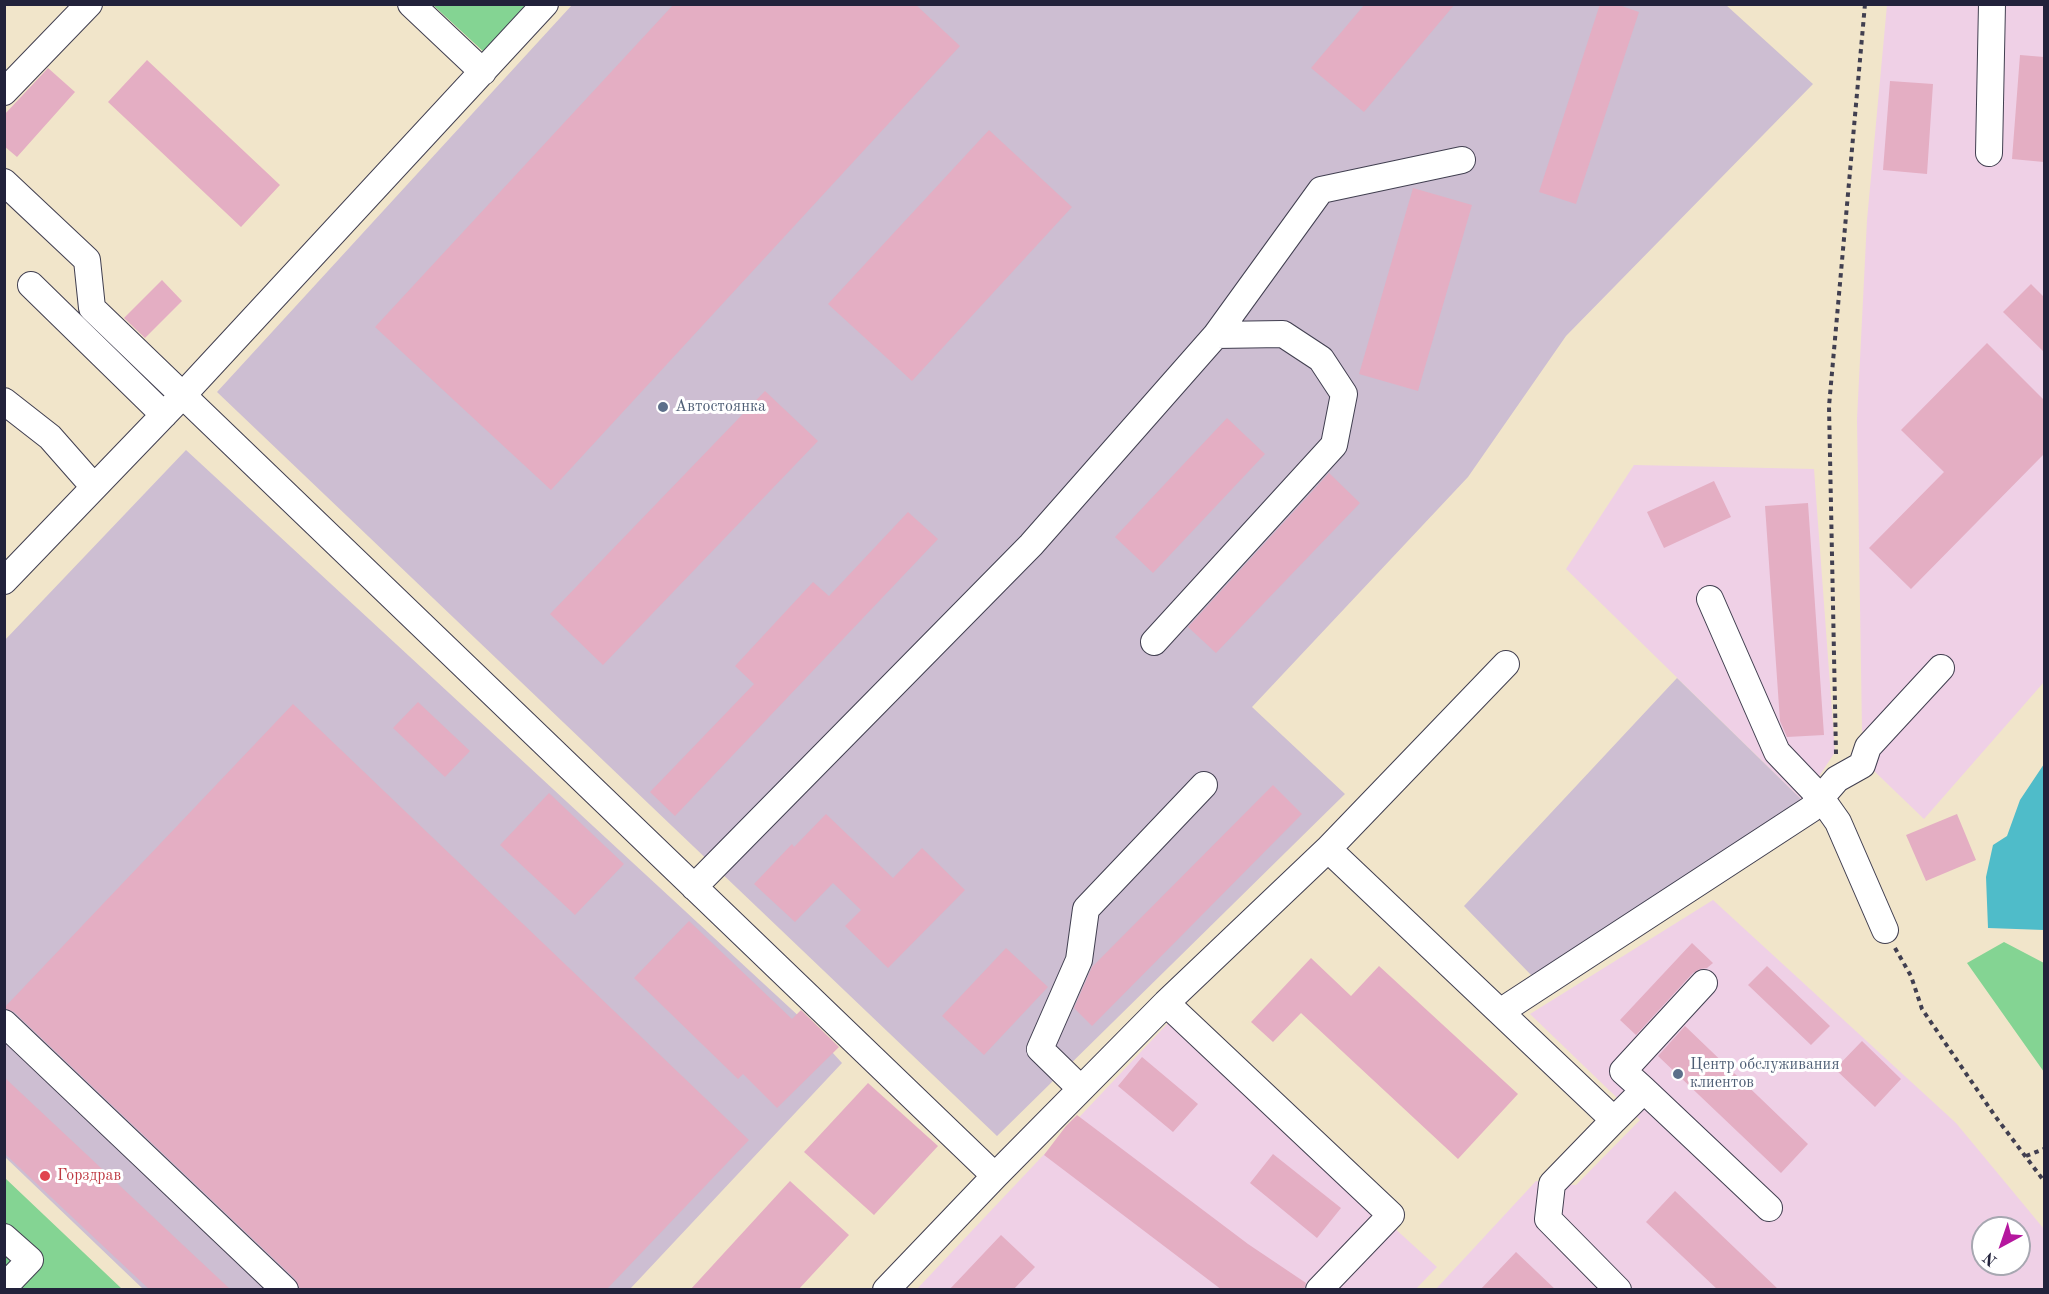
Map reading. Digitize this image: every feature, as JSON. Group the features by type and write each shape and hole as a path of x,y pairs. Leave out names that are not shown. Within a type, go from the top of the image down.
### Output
{"street":[{"path":"4,92 89,4"},
{"path":"411,4 483,72"},
{"path":"4,580 182,396 545,4"},
{"path":"1989,153 1992,4"},
{"path":"694,887 1031,545 1216,335 1321,190 1462,160"},
{"path":"4,182 87,260 92,308 994,1176"},
{"path":"31,285 164,414"},
{"path":"1154,642 1334,445 1344,394 1321,359 1283,334 1216,335"},
{"path":"4,401 50,438 94,488"},
{"path":"1710,599 1777,752 1821,798 1838,822 1885,930"},
{"path":"886,1290 1080,1088 1328,849 1506,664"},
{"path":"1500,1012 1811,809 1837,779 1862,765 1868,747 1941,668"},
{"path":"1080,1088 1040,1049 1080,960 1086,909 1203,785"},
{"path":"1328,849 1614,1120"},
{"path":"1704,983 1623,1071 1770,1208"},
{"path":"1166,1003 1391,1215 1318,1290"},
{"path":"4,1023 285,1290"},
{"path":"1618,1290 1548,1219 1552,1184 1644,1090"},
{"path":"4,1237 30,1260 4,1287"}],"path":[{"path":"1837,779 1829,406 1865,4"},
{"path":"1885,930 1911,976 1922,1009 1995,1116 2044,1180"},
{"path":"2026,1156 2044,1149"}],"shaded area":[{"path":"572,5 1726,5 1813,84 1566,336 1468,477 1252,707 1345,794 997,1136 217,392"},
{"path":"1887,5 2044,5 2044,682 1924,819 1872,769 1862,730 1857,419 1867,220"},
{"path":"186,450 803,1020 842,1063 630,1289 143,1289 5,1157 4,641"},
{"path":"1634,465 1814,469 1835,752 1803,801 1566,569"},
{"path":"1677,678 1803,801 1532,976 1464,906"},
{"path":"1713,900 1956,1123 2044,1229 2044,1289 1435,1290 1536,1181 1576,1185 1640,1120 1530,1014"},
{"path":"1169,1022 1437,1267 1415,1290 916,1290"}],"green space":[{"path":"433,5 531,5 486,54"},
{"path":"2004,942 2044,963 2044,1072 1967,963"},
{"path":"5,1178 122,1289 5,1289"}],"water":[{"path":"2044,764 2044,930 1988,928 1986,877 1993,845 2007,836 2020,800"}],"building":[{"path":"674,4 915,4 960,46 551,490 375,327"},
{"path":"1365,4 1455,4 1364,112 1311,68"},
{"path":"1600,4 1616,4 1639,12 1576,204 1539,192"},
{"path":"2020,55 2044,57 2044,162 2012,159"},
{"path":"147,60 280,185 241,227 108,102"},
{"path":"48,68 75,92 17,157 4,146 4,115"},
{"path":"1890,81 1933,84 1927,174 1883,170"},
{"path":"989,130 1072,207 912,381 828,304"},
{"path":"1413,188 1472,205 1418,391 1359,374"},
{"path":"162,280 182,301 145,338 124,318"},
{"path":"2031,284 2044,297 2044,352 2003,312"},
{"path":"1987,343 2044,400 2044,454 1911,589 1869,548 1944,472 1901,430"},
{"path":"765,391 818,441 603,665 550,614"},
{"path":"1227,418 1265,454 1153,573 1115,537"},
{"path":"1329,473 1360,503 1216,653 1188,627"},
{"path":"1714,481 1731,517 1664,548 1647,512"},
{"path":"1808,503 1824,735 1787,737 1780,721 1765,506"},
{"path":"908,512 938,539 675,816 650,792 754,684 735,666 813,582 829,596"},
{"path":"418,702 470,751 445,777 393,728"},
{"path":"293,704 749,1140 606,1290 300,1290 295,1279 14,1012 4,1008"},
{"path":"1273,785 1302,814 1092,1026 1074,1008 1092,967"},
{"path":"549,793 624,864 575,915 500,845"},
{"path":"826,814 893,878 922,848 965,890 888,968 845,926 861,910 833,883 795,922 754,884 792,844 794,847"},
{"path":"1957,814 1976,860 1926,881 1906,835"},
{"path":"689,921 792,1019 801,1010 839,1047 777,1108 743,1074 738,1079 634,978"},
{"path":"1692,943 1713,963 1693,973 1636,1035 1620,1020"},
{"path":"1006,948 1048,987 984,1055 942,1016"},
{"path":"1311,958 1351,996 1379,966 1518,1094 1458,1159 1301,1013 1273,1042 1251,1022"},
{"path":"1767,966 1830,1026 1811,1045 1748,985"},
{"path":"1685,1026 1808,1144 1781,1173 1658,1056"},
{"path":"1862,1041 1901,1079 1875,1107 1835,1069"},
{"path":"1142,1057 1198,1104 1173,1132 1118,1086"},
{"path":"4,1077 231,1290 150,1290 4,1153"},
{"path":"868,1083 938,1146 874,1215 804,1152"},
{"path":"1077,1115 1248,1244 1306,1283 1304,1290 1222,1290 1044,1155"},
{"path":"1273,1154 1341,1208 1317,1238 1250,1183"},
{"path":"790,1181 849,1235 798,1290 690,1290"},
{"path":"1675,1191 1779,1290 1718,1290 1646,1222"},
{"path":"1001,1235 1035,1267 1013,1290 949,1290"},
{"path":"1516,1252 1556,1290 1480,1290"}],"place":[{"name":"Автостоянка","path":"663,407"},
{"name":"Центр обслуживания клиентов","path":"1678,1074"},
{"name":"Горздрав","path":"45,1176"}]}
